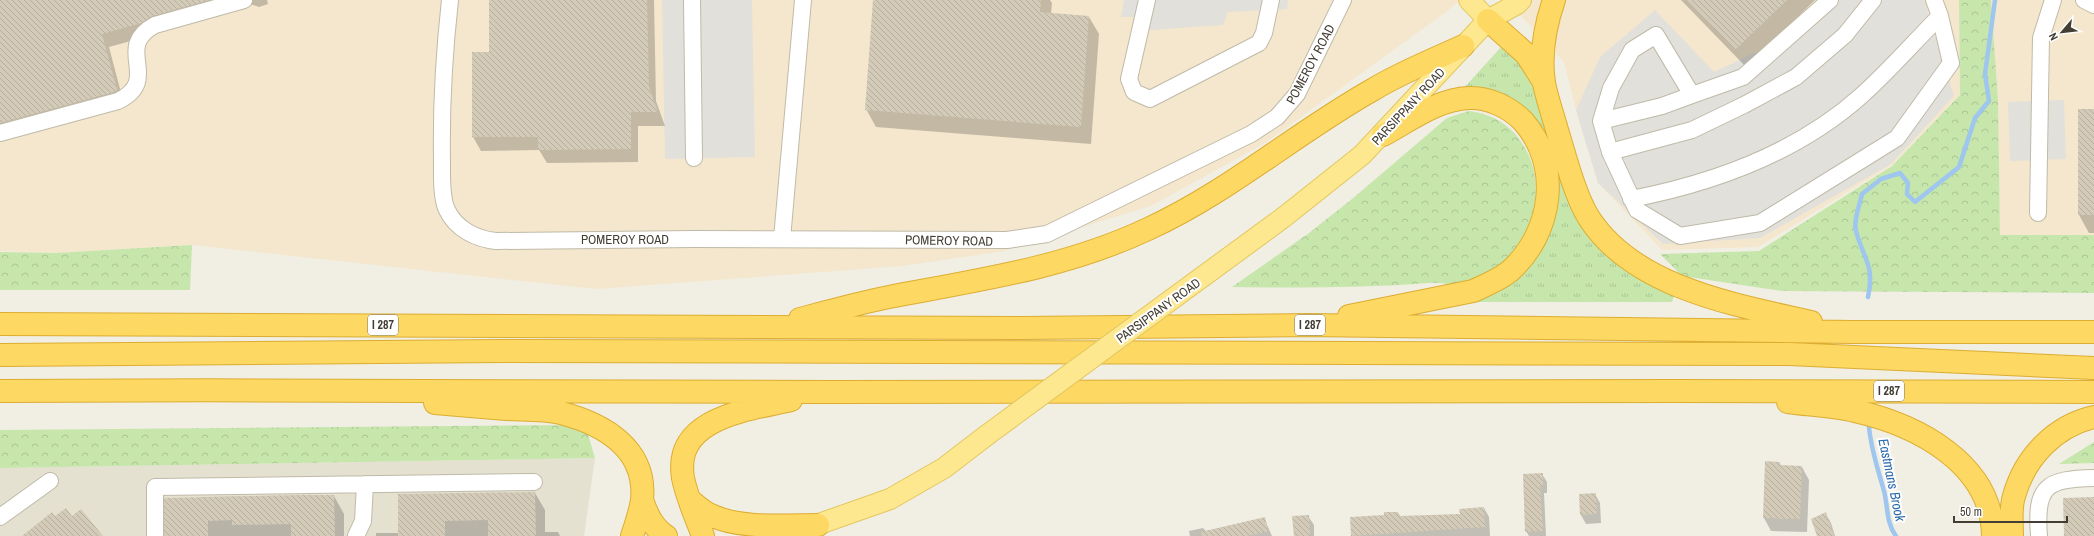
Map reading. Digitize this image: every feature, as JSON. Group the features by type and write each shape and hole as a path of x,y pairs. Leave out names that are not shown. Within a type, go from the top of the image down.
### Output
{"highway":[{"path":"1554,0 1546,29 1543,52 1544,83 1563,150 1580,198 1594,226 1615,248 1639,266 1697,293 1734,305 1853,332"},
{"path":"1491,10 1526,54 1544,83"},
{"path":"767,327 886,298 1006,276 1060,263 1105,248 1149,229 1189,208 1374,89 1463,46"},
{"path":"1308,325 1473,291 1492,283 1509,271 1523,257 1535,240 1542,222 1547,200 1548,182 1545,160 1532,132 1518,117 1506,108 1482,98 1452,100 1383,135"},
{"name":"I 287","path":"0,324 1022,328 1308,325 1853,332 2094,332"},
{"path":"0,355 503,351 1781,354 2094,368"},
{"path":"247,389 560,413 597,425 622,443 636,466 641,482 642,500 632,536"},
{"name":"I 287","path":"0,390 247,389 827,392 1684,390 2094,392"},
{"path":"1684,390 1853,410 1902,425 1921,434 1954,458 1976,480 1990,507 1993,536"},
{"path":"703,536 683,477 684,456 693,438 708,424 726,415 827,392"},
{"path":"2012,536 2014,496 2021,477 2031,460 2051,437 2067,427 2094,417"},
{"path":"642,500 652,522 666,536"},
{"path":"690,500 704,511 722,520 754,524 818,525"}],"main road":[{"path":"1469,0 1491,10"},
{"name":"PARSIPPANY ROAD","path":"783,536 890,499 944,468 1284,217 1362,156 1383,135 1463,46 1491,10 1517,4 1520,0"}],"street":[{"path":"0,133 118,102 129,96 135,90 139,78 136,53 138,41 144,31 155,25 244,0"},
{"name":"POMEROY ROAD","path":"450,0 441,111 442,180 446,209 461,228 482,239 496,241 782,239 1006,240 1047,234 1251,134 1277,117 1297,94 1343,0"},
{"path":"692,0 694,158"},
{"path":"782,239 803,0"},
{"path":"1147,0 1129,79 1134,92 1150,99 1259,43 1264,33 1271,0"},
{"path":"1601,121 1662,106 1743,77 1830,0"},
{"path":"1610,152 1692,130 1744,105 1796,77 1845,35 1873,0"},
{"path":"1692,96 1656,35 1632,50 1611,88 1601,121 1610,152 1631,199 1637,210 1680,236 1760,223 1897,138 1951,63 1940,16 1934,0"},
{"path":"2038,213 2041,38 2053,0"},
{"path":"2084,0 2094,5"},
{"path":"1631,199 1674,190 1717,177 1767,158 1816,129 1860,96 1940,16"},
{"path":"2039,536 2039,503 2044,491 2055,482 2067,478 2094,478"},
{"path":"0,517 50,481"},
{"path":"155,536 155,487 534,482"},
{"path":"356,536 363,522 365,484"}],"shaded area":[{"path":"0,0 1460,0 1446,12 1265,143 1151,206 1004,251 903,266 596,289 192,245 56,253 0,251"},
{"path":"662,0 752,0 755,157 665,159"},
{"path":"1124,0 1288,0 1287,9 1228,12 1223,25 1137,31 1137,17 1121,17"},
{"path":"1506,0 1959,0 1960,95 1892,165 1758,247 1662,250 1598,183 1576,110 1564,62"},
{"path":"1824,0 1924,0 1954,96 1891,164 1760,238 1663,244 1598,183 1576,110 1600,57 1655,10 1714,72 1780,41"},
{"path":"1991,0 2094,0 2094,235 2000,236 1998,100"},
{"path":"2064,100 2066,159 2010,161 2008,102"},
{"path":"595,458 584,536 0,536 0,468"}],"green space":[{"path":"1959,0 1991,0 1998,100 2000,235 2094,235 2094,293 1782,291 1682,276 1660,254 1759,251 1892,166 1960,95"},
{"path":"1501,47 1505,47 1529,76 1578,221 1609,256 1646,281 1674,296 1672,302 1476,302 1476,298 1523,269 1547,148 1463,89"},
{"path":"1469,111 1490,116 1515,133 1531,161 1535,178 1535,195 1532,213 1526,231 1517,247 1506,261 1492,272 1477,280 1458,285 1433,283 1380,286 1281,288 1232,287 1309,233 1352,199 1447,118"},
{"path":"192,245 190,290 0,290 0,252 56,253"},
{"path":"574,425 586,428 595,458 0,468 0,430"},
{"path":"2094,442 2094,463 2059,464"}],"building":[{"path":"0,0 209,0 152,16 142,23 102,34 117,90 114,92 0,123"},
{"path":"489,0 647,0 649,87 658,112 631,112 631,149 538,150 538,137 472,137 472,52 489,52"},
{"path":"873,0 1041,0 1040,12 1089,16 1081,127 865,110"},
{"path":"1687,0 1787,0 1735,50"},
{"path":"2078,109 2094,109 2094,215 2078,215"},
{"path":"1765,461 1780,462 1780,465 1802,466 1800,519 1763,518"},
{"path":"1543,473 1543,485 1540,486 1543,531 1525,532 1523,474"},
{"path":"535,492 536,536 488,536 488,520 445,521 445,536 398,536 398,494"},
{"path":"1596,493 1597,514 1580,515 1579,494"},
{"path":"334,495 335,536 291,536 291,524 232,525 232,520 208,521 208,536 164,536 164,498"},
{"path":"2094,497 2094,536 2064,536 2063,498"},
{"path":"1484,507 1485,527 1351,536 1350,517 1384,515 1384,512 1398,512 1399,516 1460,514 1459,509"},
{"path":"66,508 72,516 81,509 103,536 22,536 52,512 55,516"},
{"path":"1826,512 1834,536 1817,536 1811,519"},
{"path":"1309,515 1310,536 1294,536 1292,516"},
{"path":"1265,517 1268,531 1247,536 1202,536 1201,532"}],"waterway":[{"name":"Eastmans Brook","path":"1868,297 1870,286 1869,269 1855,227 1862,194 1881,179 1900,173 1908,183 1907,194 1915,202 1959,167 1975,118 1989,101 1985,74 1995,0"},
{"name":"Eastmans Brook","path":"1869,427 1890,526 1896,536"}]}
